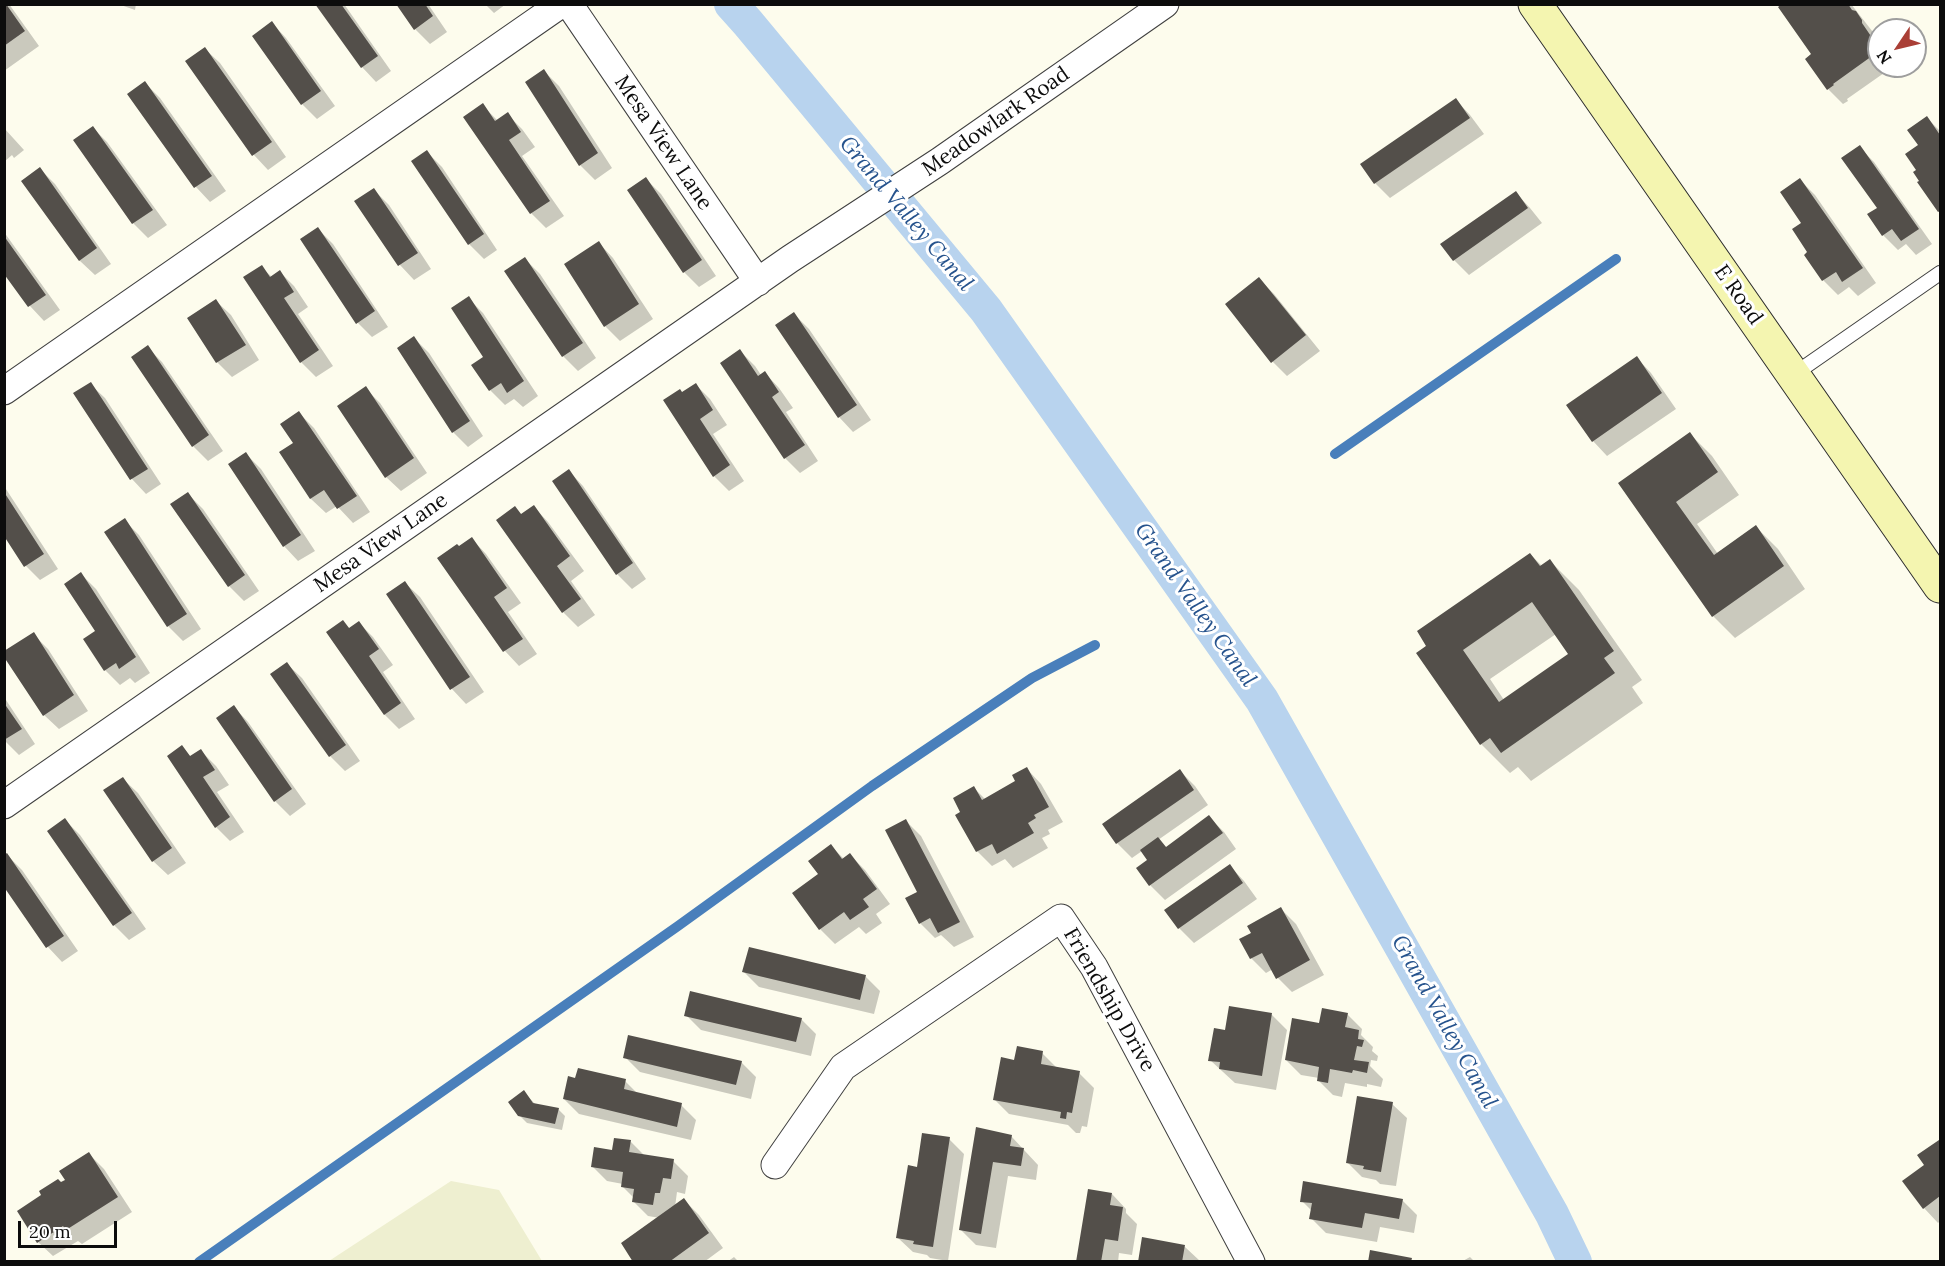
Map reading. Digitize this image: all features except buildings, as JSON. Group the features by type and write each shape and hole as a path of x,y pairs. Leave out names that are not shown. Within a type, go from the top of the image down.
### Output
{"street":[{"path":"4,391 561,4"},
{"name":"Mesa View Lane","path":"569,4 758,282"},
{"name":"Meadowlark Road","path":"825,235 940,161 1165,4"},
{"name":"E Road","path":"1535,4 1941,586"},
{"name":"Mesa View Lane","path":"4,805 825,235"},
{"name":"Friendship Drive","path":"775,1165 843,1066 1061,918 1094,967 1251,1262"}],"lane":[{"path":"1793,375 1941,273"}],"green space":[{"path":"451,1181 499,1190 542,1261 329,1261"}],"waterway":[{"name":"Grand Valley Canal","path":"731,4 986,310 1262,700 1552,1214 1575,1262"},
{"path":"1335,454 1616,259"},
{"path":"199,1262 678,926 872,786 1032,678 1095,645"}]}
